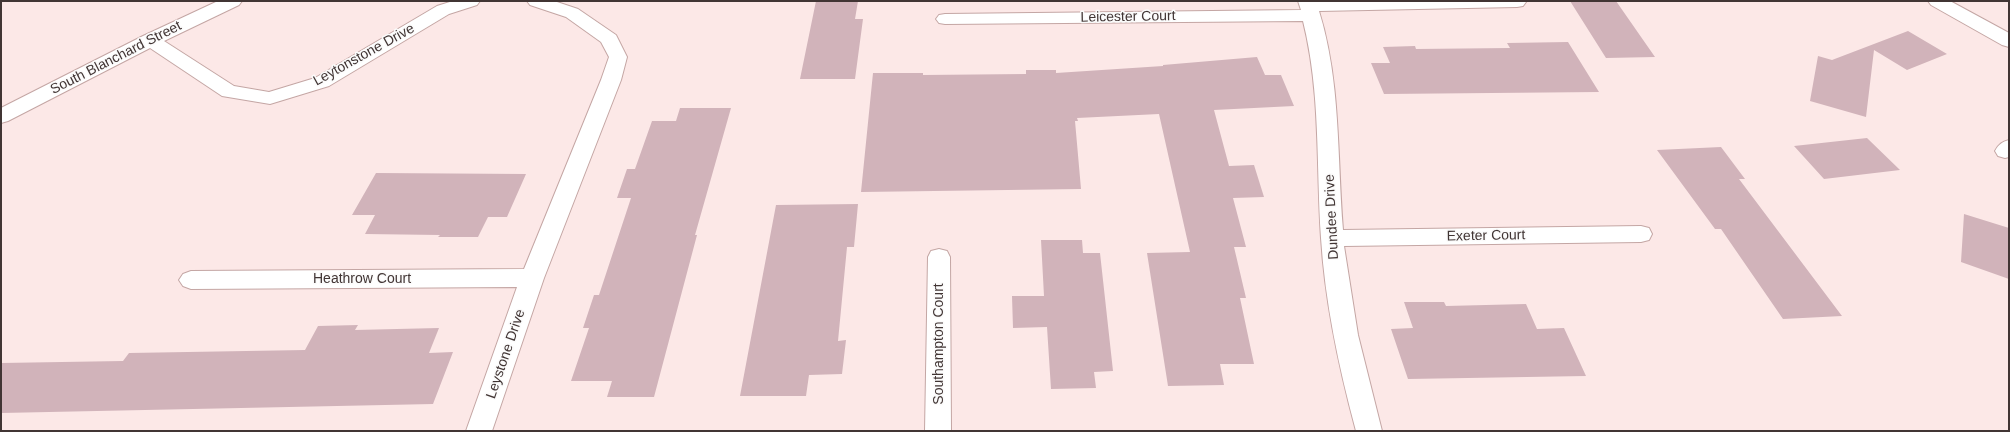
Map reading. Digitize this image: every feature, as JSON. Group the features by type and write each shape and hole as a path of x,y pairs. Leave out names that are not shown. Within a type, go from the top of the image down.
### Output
{"street":[{"path":"183,24 217,1"},
{"name":"South Blanchard Street","path":"1,116 150,40 233,1"},
{"name":"Leytonstone Drive","path":"150,40 229,92 270,98 322,82 443,10 471,1"},
{"path":"532,278 611,80 618,56 609,39 572,13 536,1"},
{"path":"1936,1 2009,41"},
{"name":"Leicester Court","path":"945,19 1272,15 1309,8 1517,2"},
{"name":"Dundee Drive","path":"1309,8 1325,86 1332,238 1343,321 1362,408 1369,431"},
{"name":"Exeter Court","path":"1332,238 1640,234"},
{"name":"Southampton Court","path":"938,431 939,258"},
{"name":"Heathrow Court","path":"192,280 532,278"},
{"name":"Leystone Drive","path":"479,431 532,278"}],"building":[{"path":"816,1 858,1 855,19 863,19 855,79 800,79"},
{"path":"1570,1 1616,1 1655,57 1606,58"},
{"path":"1908,31 1947,54 1907,70 1874,50 1866,117 1810,101 1818,56 1832,60"},
{"path":"1568,42 1599,92 1384,94 1371,63 1390,63 1383,47 1415,46 1416,49 1510,48 1507,43"},
{"path":"1257,57 1265,75 1281,75 1294,106 1214,110 1229,166 1254,165 1264,197 1233,198 1246,247 1234,247 1246,298 1240,298 1254,364 1220,364 1224,385 1168,386 1147,253 1190,252 1159,114 1077,118 1078,121 1075,121 1081,189 861,192 873,73 923,73 923,75 1026,74 1026,70 1056,70 1056,73 1163,66"},
{"path":"680,108 731,108 695,235 697,235 654,397 607,397 612,381 571,381 589,328 583,328 594,295 599,295 631,198 617,198 627,169 635,169 652,121 676,121"},
{"path":"1867,138 1900,170 1824,179 1794,146"},
{"path":"1721,147 1745,179 1739,179 1842,316 1783,319 1721,229 1715,229 1657,150"},
{"path":"376,173 526,174 507,217 488,217 478,237 438,237 440,235 365,234 375,215 352,215"},
{"path":"858,204 854,247 847,247 838,341 846,340 842,374 809,375 806,396 740,396 776,205"},
{"path":"1964,214 2009,228 2009,279 1961,262"},
{"path":"1041,240 1082,240 1083,253 1100,253 1113,371 1094,372 1096,388 1051,389 1047,327 1013,328 1012,296 1044,296"},
{"path":"1404,302 1444,302 1446,306 1526,304 1537,329 1564,328 1586,376 1408,379 1391,329 1413,328"},
{"path":"358,325 355,330 439,328 429,353 453,352 433,404 1,413 1,363 123,361 129,353 305,350 318,326"}]}
